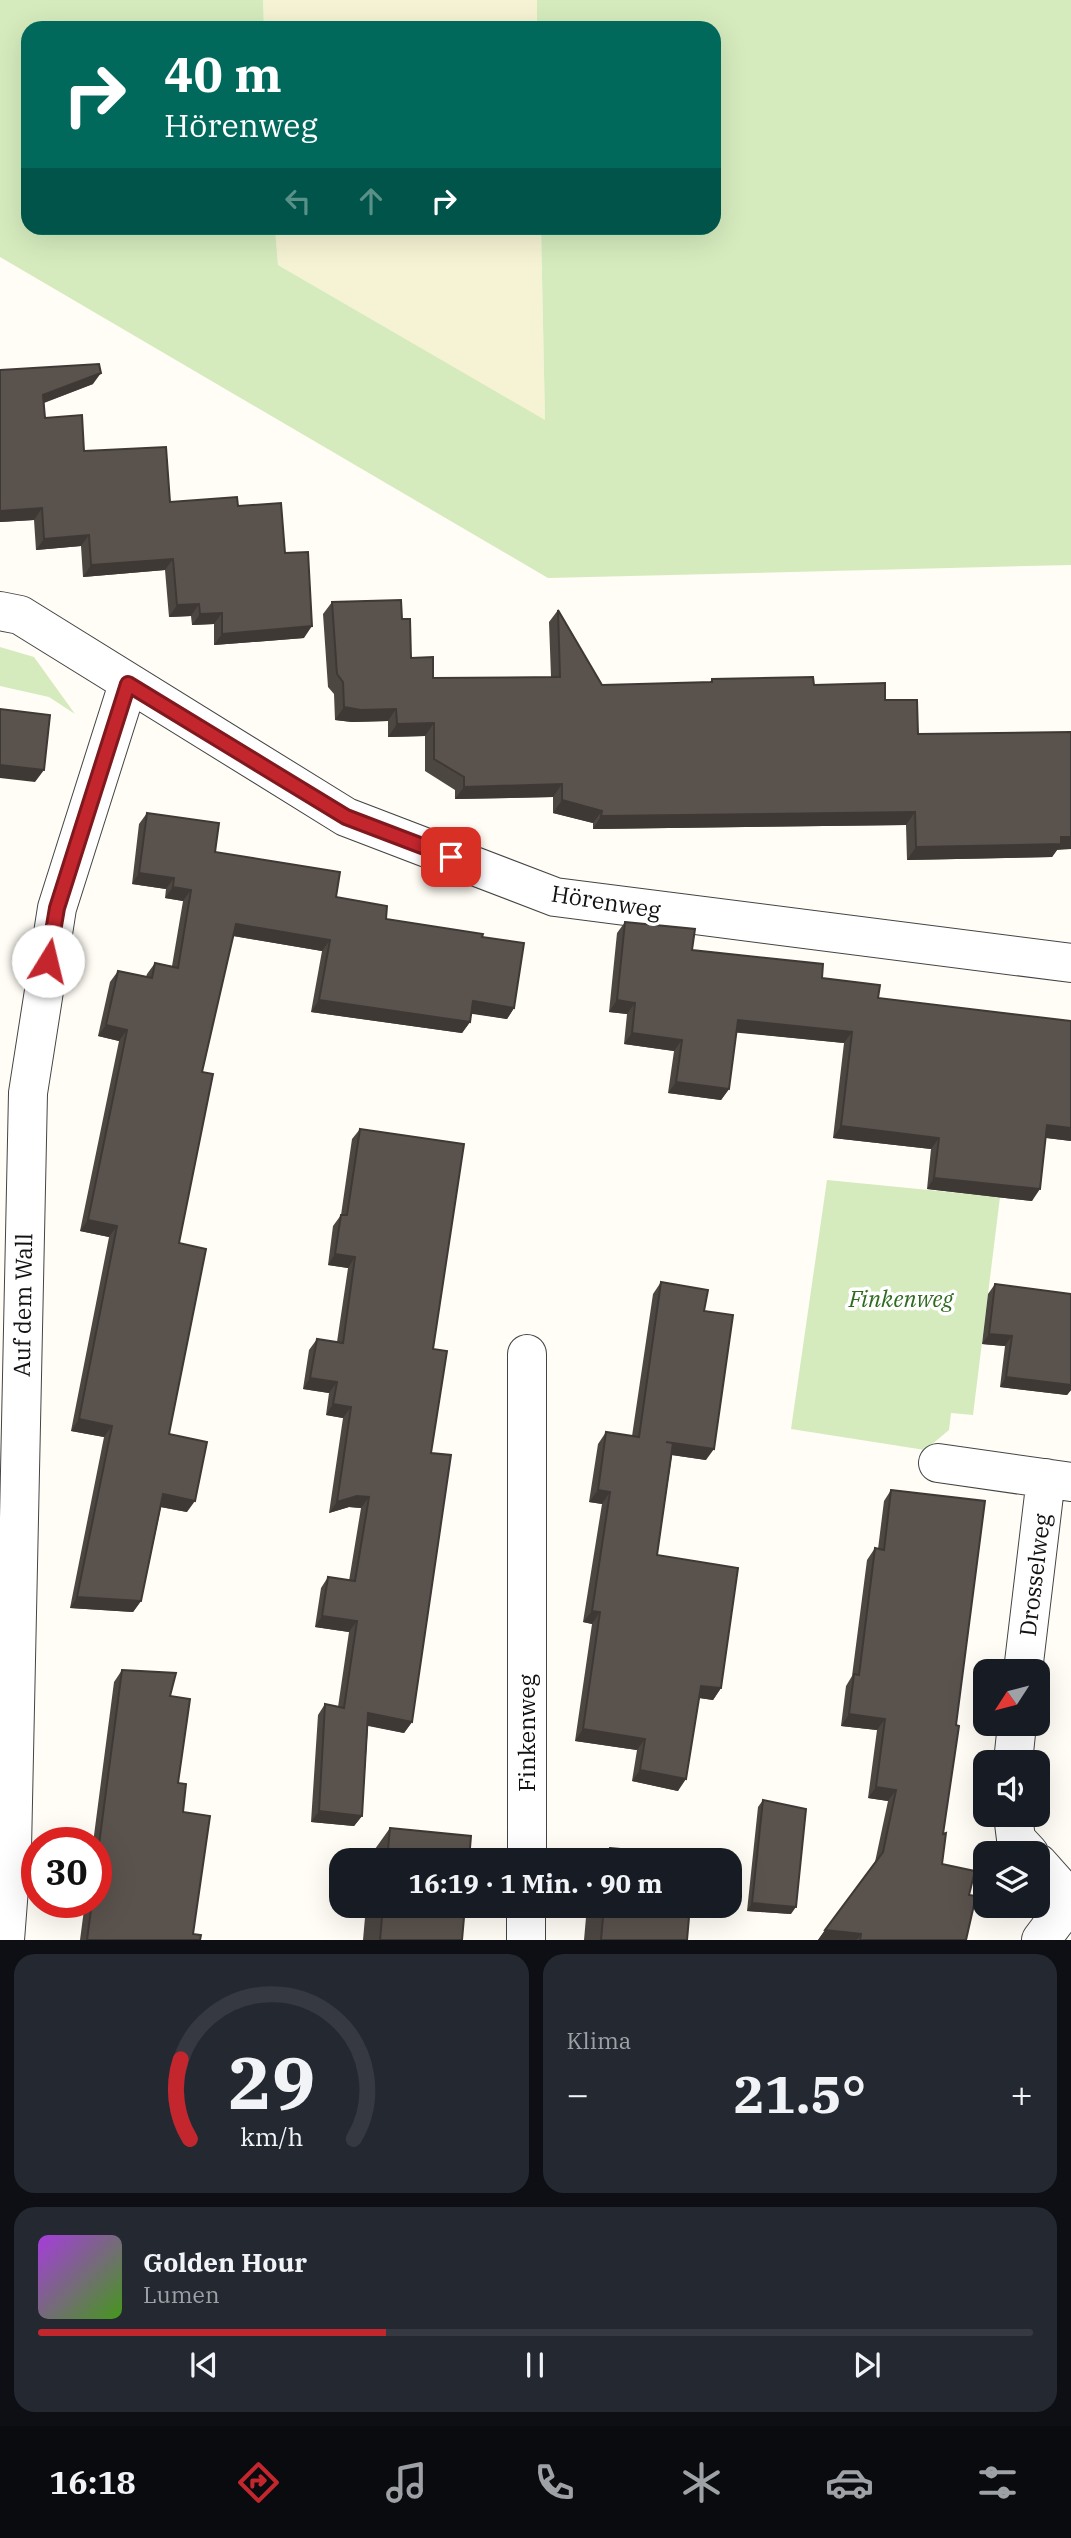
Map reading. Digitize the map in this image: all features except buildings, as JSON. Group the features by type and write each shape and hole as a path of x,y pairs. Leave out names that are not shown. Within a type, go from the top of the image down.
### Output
{"street":[{"name":"Hörenweg","path":"0,611 20,615 346,817 555,897 1071,963"},
{"name":"Auf dem Wall","path":"5,1940 12,1849 28,1093 57,908 128,684"},
{"name":"Finkenweg","path":"527,1354 527,1848"},
{"name":"Drosselweg","path":"938,1463 1058,1480 1025,1659"},
{"path":"1041,1940 1071,1900 1050,1876"},
{"path":"526,1918 526,1940"}],"shaded area":[{"path":"263,0 537,0 537,21 264,21"},
{"path":"276,235 541,235 545,421 278,265"}],"green space":[{"path":"0,0 263,0 264,21 21,21 21,235 276,235 278,265 545,420 541,235 721,235 721,21 537,21 537,0 1071,0 1071,565 548,578 0,257"},
{"path":"0,647 34,657 75,714 49,697 0,686"},
{"name":"Finkenweg","path":"827,1180 1000,1197 973,1415 951,1413 949,1430 925,1450 791,1429"}],"route":[{"path":"48,961 57,908 128,684 346,817 451,857"}]}
